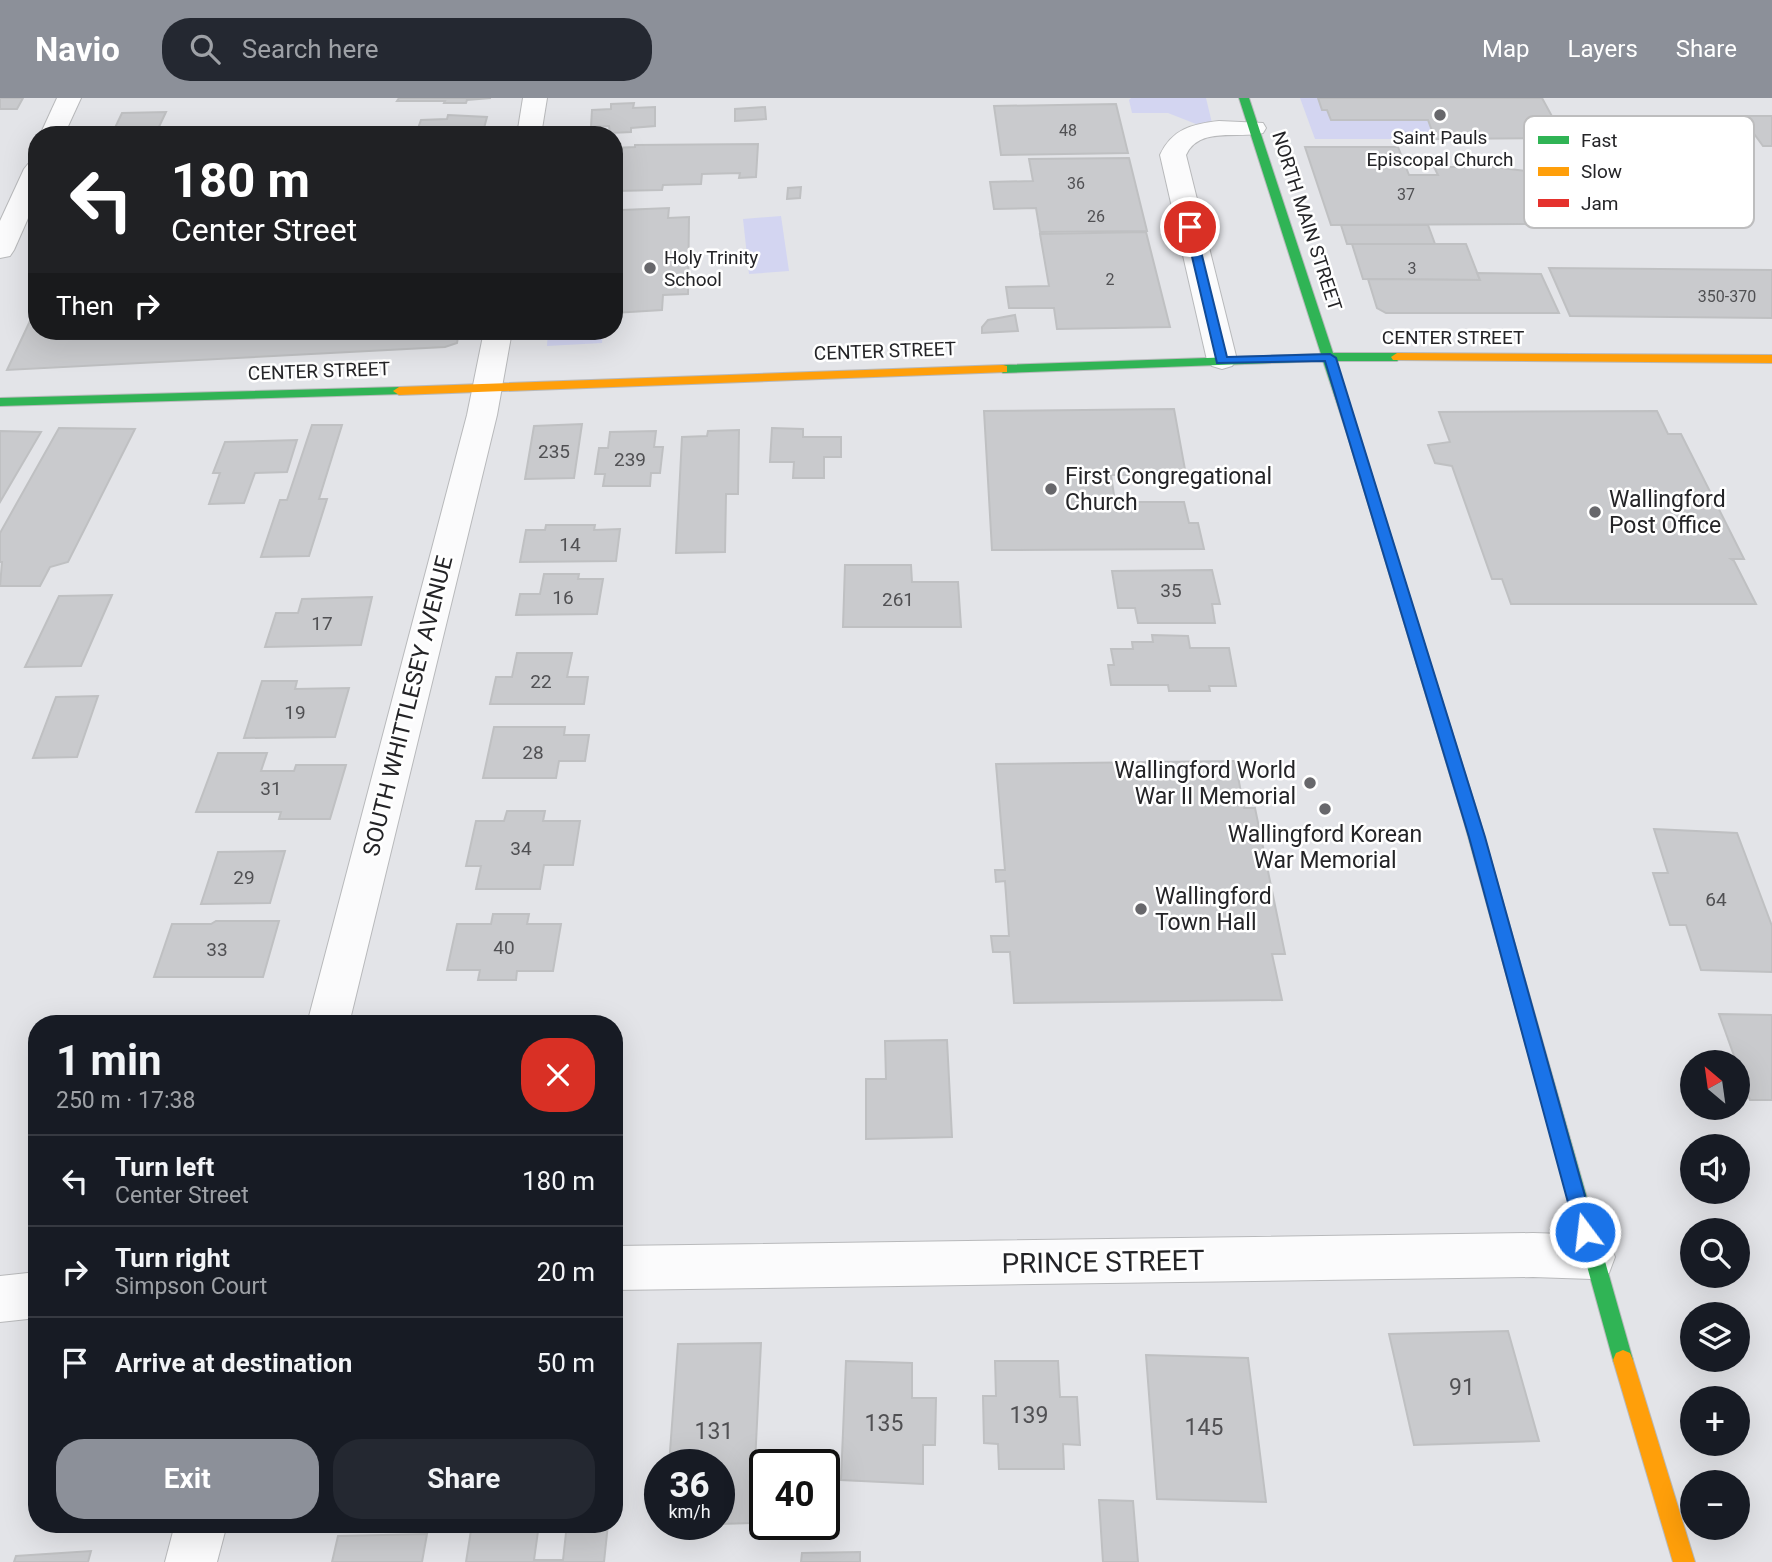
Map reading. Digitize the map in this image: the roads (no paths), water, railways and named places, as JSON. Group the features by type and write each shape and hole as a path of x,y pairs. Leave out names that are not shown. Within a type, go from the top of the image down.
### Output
{"main road":[{"name":"NORTH MAIN STREET","path":"1244,98 1330,358 1482,856 1592,1257 1684,1562"},
{"name":"CENTER STREET","path":"0,402 487,388 1222,360 1772,359"}],"street":[{"path":"56,126 69,98"},
{"path":"530,126 535,98"},
{"path":"1222,360 1173,155 1175,145 1185,137 1201,131 1254,128"},
{"path":"0,250 28,189"},
{"name":"SOUTH WHITTLESEY AVENUE","path":"330,1015 487,388 496,340"},
{"name":"PRINCE STREET","path":"623,1268 1533,1255 1592,1257"},
{"path":"0,1299 28,1296"},
{"path":"191,1562 199,1533"}],"place":[{"name":"Saint Pauls Episcopal Church","path":"1440,115"},
{"name":"Holy Trinity School","path":"650,268"},
{"name":"First Congregational Church","path":"1051,489"},
{"name":"Wallingford Post Office","path":"1595,512"},
{"name":"Wallingford World War II Memorial","path":"1310,783"},
{"name":"Wallingford Korean War Memorial","path":"1325,809"},
{"name":"Wallingford Town Hall","path":"1141,909"}]}
